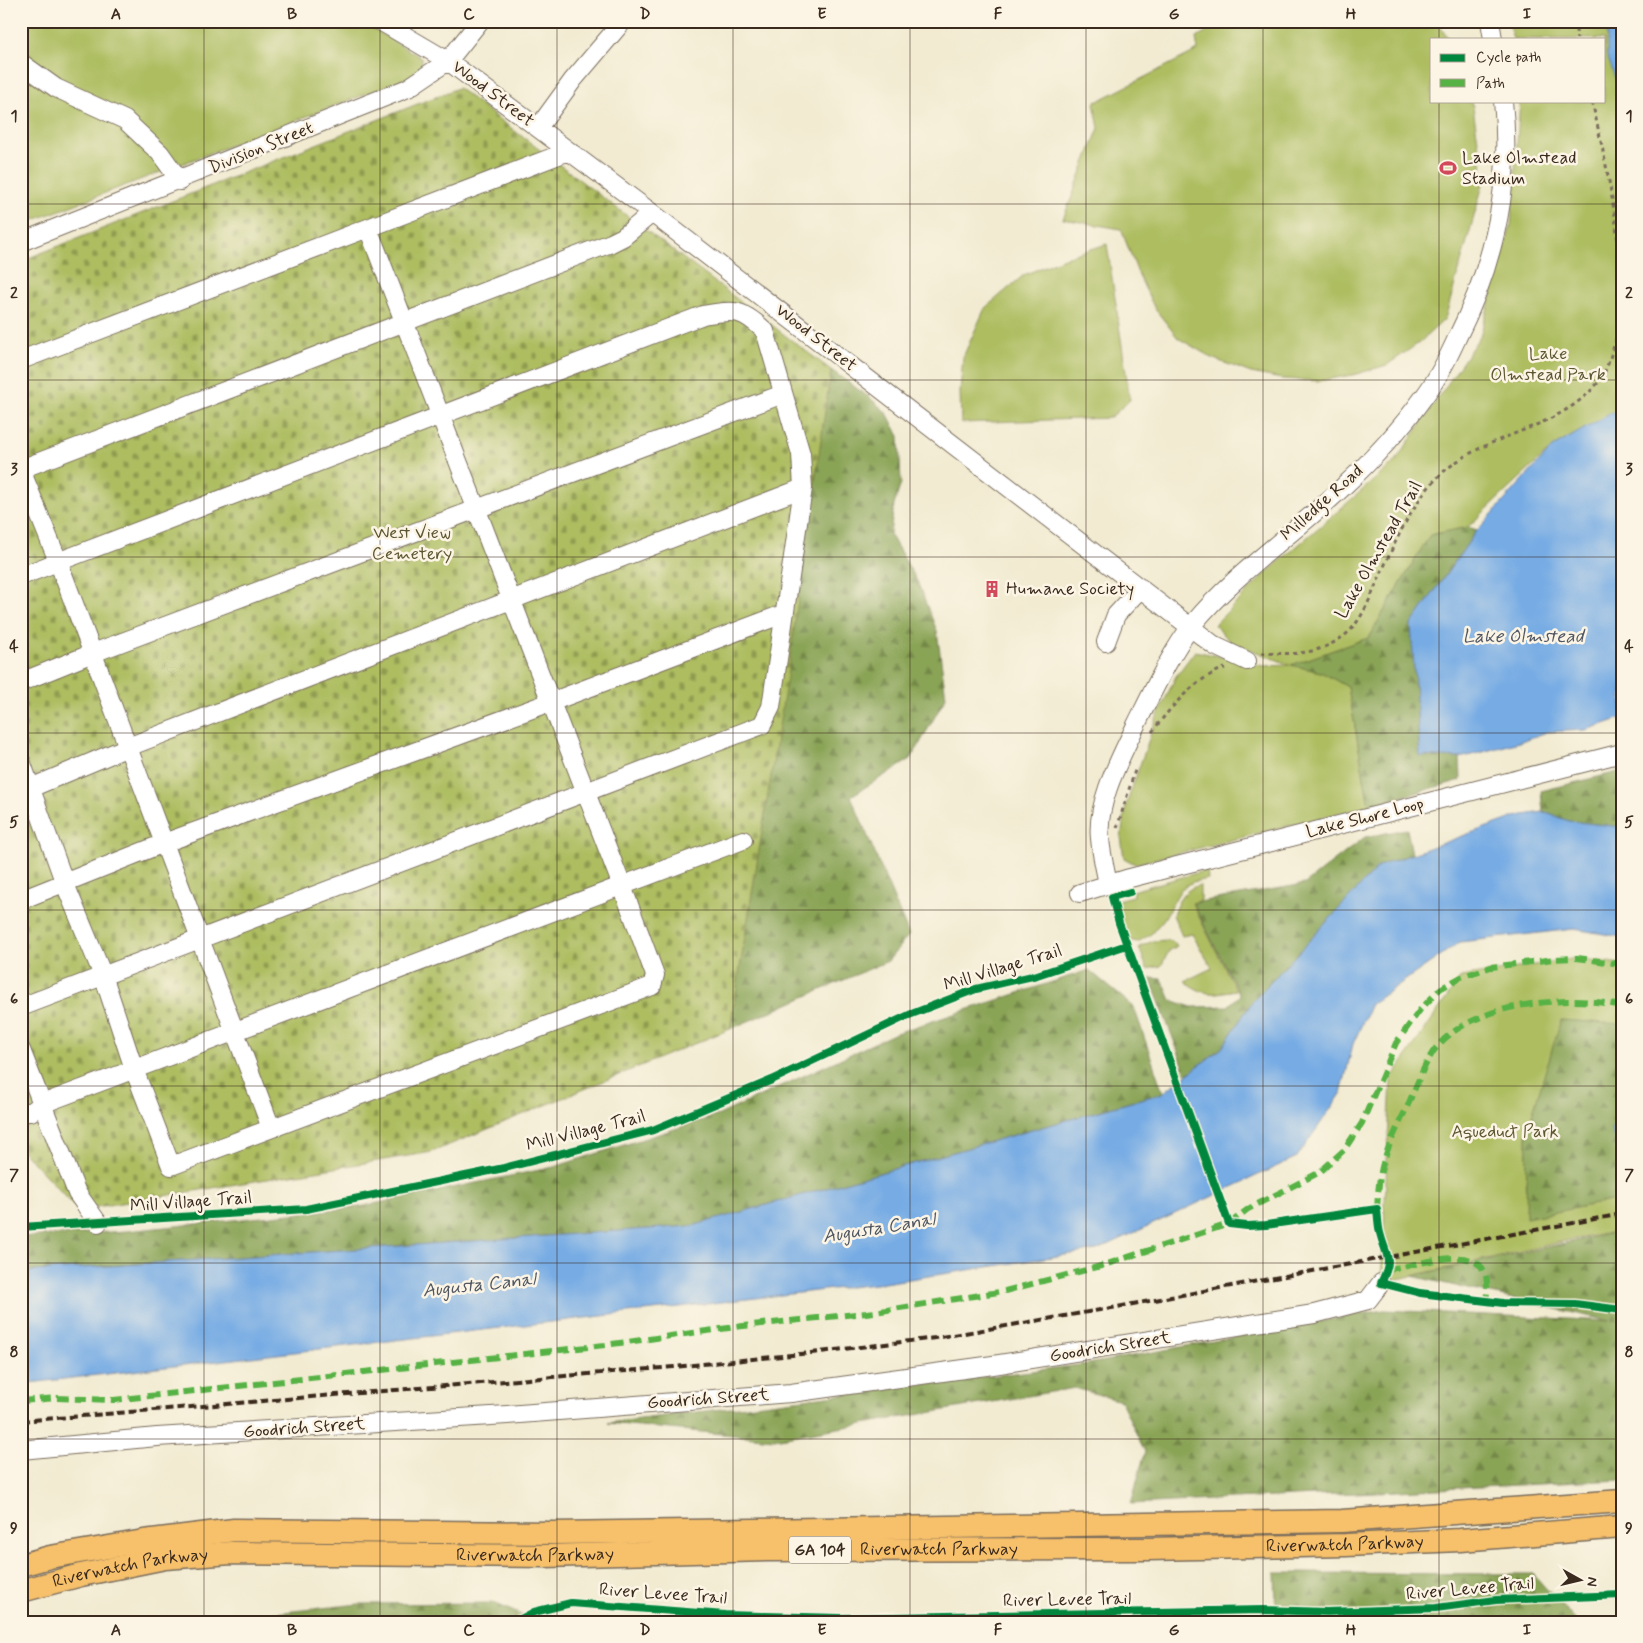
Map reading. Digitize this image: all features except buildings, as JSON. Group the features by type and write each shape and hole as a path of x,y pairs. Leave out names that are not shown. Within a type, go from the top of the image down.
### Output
{"main road":[{"name":"Riverwatch Parkway","path":"21,1564 134,1542 234,1530 554,1533 1342,1521 1622,1501"},
{"name":"Riverwatch Parkway","path":"21,1591 81,1575 165,1558 231,1553 545,1556 767,1550 1148,1549 1441,1541 1622,1528"}],"street":[{"name":"Wood Street","path":"380,21 448,61 652,213 1215,646 1254,657"},
{"name":"Division Street","path":"21,242 408,88 448,61 480,21"},
{"path":"538,128 573,80 623,21"},
{"path":"1490,21 1493,38"},
{"path":"21,63 56,88 125,120 160,153 180,180"},
{"name":"Milledge Road","path":"1108,884 1099,837 1100,819 1112,776 1153,691 1191,627 1220,594 1342,488 1397,432 1425,397 1450,354 1474,303 1491,254 1503,195 1506,130 1503,102"},
{"path":"21,360 569,151"},
{"path":"271,1128 93,653 21,470 611,243 623,237 652,213"},
{"path":"21,761 26,790 104,978 134,1069 171,1166 652,986 655,975 622,886 368,228"},
{"path":"21,576 441,417 703,315 733,310 751,318 765,331 801,454 803,488 783,614 771,707 762,725 104,978 21,1007"},
{"path":"21,682 93,653 783,394"},
{"path":"26,790 128,748 803,488"},
{"path":"1106,642 1116,615 1141,588"},
{"path":"21,900 164,843 551,702 783,614"},
{"name":"Lake Shore Loop","path":"1080,893 1108,884 1622,753"},
{"path":"21,1112 31,1112 42,1104 743,840"},
{"path":"21,1050 77,1193 98,1223"},
{"name":"Goodrich Street","path":"21,1450 157,1437 497,1416 791,1393 993,1365 1314,1314 1368,1300 1381,1283"}],"path":[{"path":"1575,21 1577,38"},
{"path":"1117,830 1139,761"}],"green space":[{"path":"21,21 360,21 422,58 421,73 21,225"},
{"path":"1228,21 1436,21 1448,38 1430,38 1430,102 1472,102 1484,181 1445,319 1419,343 1387,365 1353,375 1319,381 1282,379 1251,373 1214,359 1178,338 1155,309 1139,276 1121,229 1063,219 1099,128 1094,103 1198,50 1196,38"},
{"name":"Lake Olmstead Park","path":"1508,21 1607,21 1622,92 1622,393 1619,409 1553,447 1468,527 1430,535 1368,638 1292,665 1321,672 1348,687 1369,806 1135,864 1124,858 1121,837 1126,805 1156,719 1176,676 1195,651 1264,666 1290,665 1231,642 1214,625 1268,571 1395,462 1480,336 1511,225 1520,102 1606,102 1606,38 1513,38"},
{"name":"West View Cemetery","path":"458,88 831,370 787,677 730,1029 432,1152 78,1210 21,1149 21,261"},
{"path":"1107,244 1130,400 1110,418 961,423 960,391 963,357 985,308 1024,275 1069,256"},
{"path":"831,370 869,397 887,413 899,436 901,483 894,505 890,534 917,581 937,631 946,697 911,759 851,796 909,935 888,961 730,1029 783,700"},
{"path":"1468,527 1477,530 1411,625 1420,755 1460,758 1461,780 1369,806 1348,687 1321,672 1291,665 1368,638 1430,535"},
{"path":"1622,771 1622,827 1569,821 1543,812 1541,791"},
{"path":"1407,829 1412,854 1379,866 1252,1002 1222,1048 1187,1075 1150,978 1162,979 1171,1000 1192,1007 1228,1006 1240,995 1193,903 1305,884 1365,837"},
{"path":"1207,870 1208,879 1193,882 1181,889 1164,919 1151,934 1138,942 1128,940 1116,905 1117,900 1133,896 1132,891"},
{"path":"1200,885 1200,901 1192,903 1236,990 1209,993 1198,990 1185,981 1212,968 1192,934 1182,936 1173,915 1182,896 1190,889"},
{"path":"1167,940 1175,943 1177,946 1169,951 1161,966 1147,969 1139,947 1153,941"},
{"name":"Aqueduct Park","path":"1577,958 1622,964 1622,1231 1570,1240 1381,1283 1391,1079 1461,977"},
{"path":"1089,970 1134,1007 1163,1093 692,1226 21,1272 21,1237 127,1231 359,1207 554,1167 719,1115 896,1033"},
{"path":"1561,1020 1622,1024 1621,1112 1611,1130 1620,1156 1621,1181 1616,1200 1526,1218 1527,1131"},
{"path":"1622,1231 1622,1480 1131,1504 1145,1452 1121,1401 1075,1388 774,1439 608,1423 1088,1364 1384,1310 1609,1321 1412,1276"},
{"path":"1275,1573 1533,1574 1577,1622 1270,1622 1276,1605"},
{"path":"494,1603 537,1622 190,1622 359,1604"}],"water":[{"path":"1607,21 1622,21 1622,96 1607,56"},
{"name":"Lake Olmstead","path":"1622,393 1622,718 1586,730 1547,732 1516,743 1460,758 1420,756 1411,625 1475,533 1553,447 1618,409"},
{"name":"Augusta Canal","path":"1543,812 1569,821 1622,827 1622,937 1574,929 1460,942 1371,1004 1353,1044 1341,1094 1297,1157 1097,1250 884,1283 21,1384 21,1272 692,1226 1163,1093 1222,1048 1252,1002 1379,866 1518,816"},
{"path":"1620,1081 1622,1081 1622,1156 1611,1130 1621,1112 1616,1094"}],"railway":[{"path":"21,1421 674,1367 935,1338 1106,1309 1622,1214"}],"marked path":[{"path":"21,1401 57,1398 114,1400 605,1345 743,1326 875,1312 1005,1291 1101,1266 1229,1224 1248,1209 1320,1172 1344,1150 1362,1123 1396,1043 1420,1010 1440,989 1461,977 1491,967 1577,958 1622,964"},
{"path":"1377,1209 1381,1172 1389,1147 1425,1065 1433,1052 1449,1035 1470,1022 1494,1012 1520,1006 1575,1001 1600,1002 1622,1006"},
{"path":"1387,1269 1437,1260 1469,1259 1481,1266 1487,1279 1486,1300"}],"cycle path":[{"path":"1130,892 1112,897 1119,923 1229,1224 1247,1226 1266,1225 1377,1209 1379,1230 1388,1257 1387,1268 1381,1283 1420,1293 1503,1303 1575,1304 1622,1310"},
{"name":"Mill Village Trail","path":"21,1227 306,1209 504,1168 653,1130 772,1080 909,1015 976,989 1037,975 1127,945"},
{"name":"River Levee Trail","path":"515,1622 534,1612 571,1603 725,1615 840,1618 1263,1610 1327,1612 1436,1608 1496,1600 1622,1595"}],"place":[{"name":"Lake Olmstead Stadium","path":"1448,168"},
{"name":"Humane Society","path":"992,589"}]}
